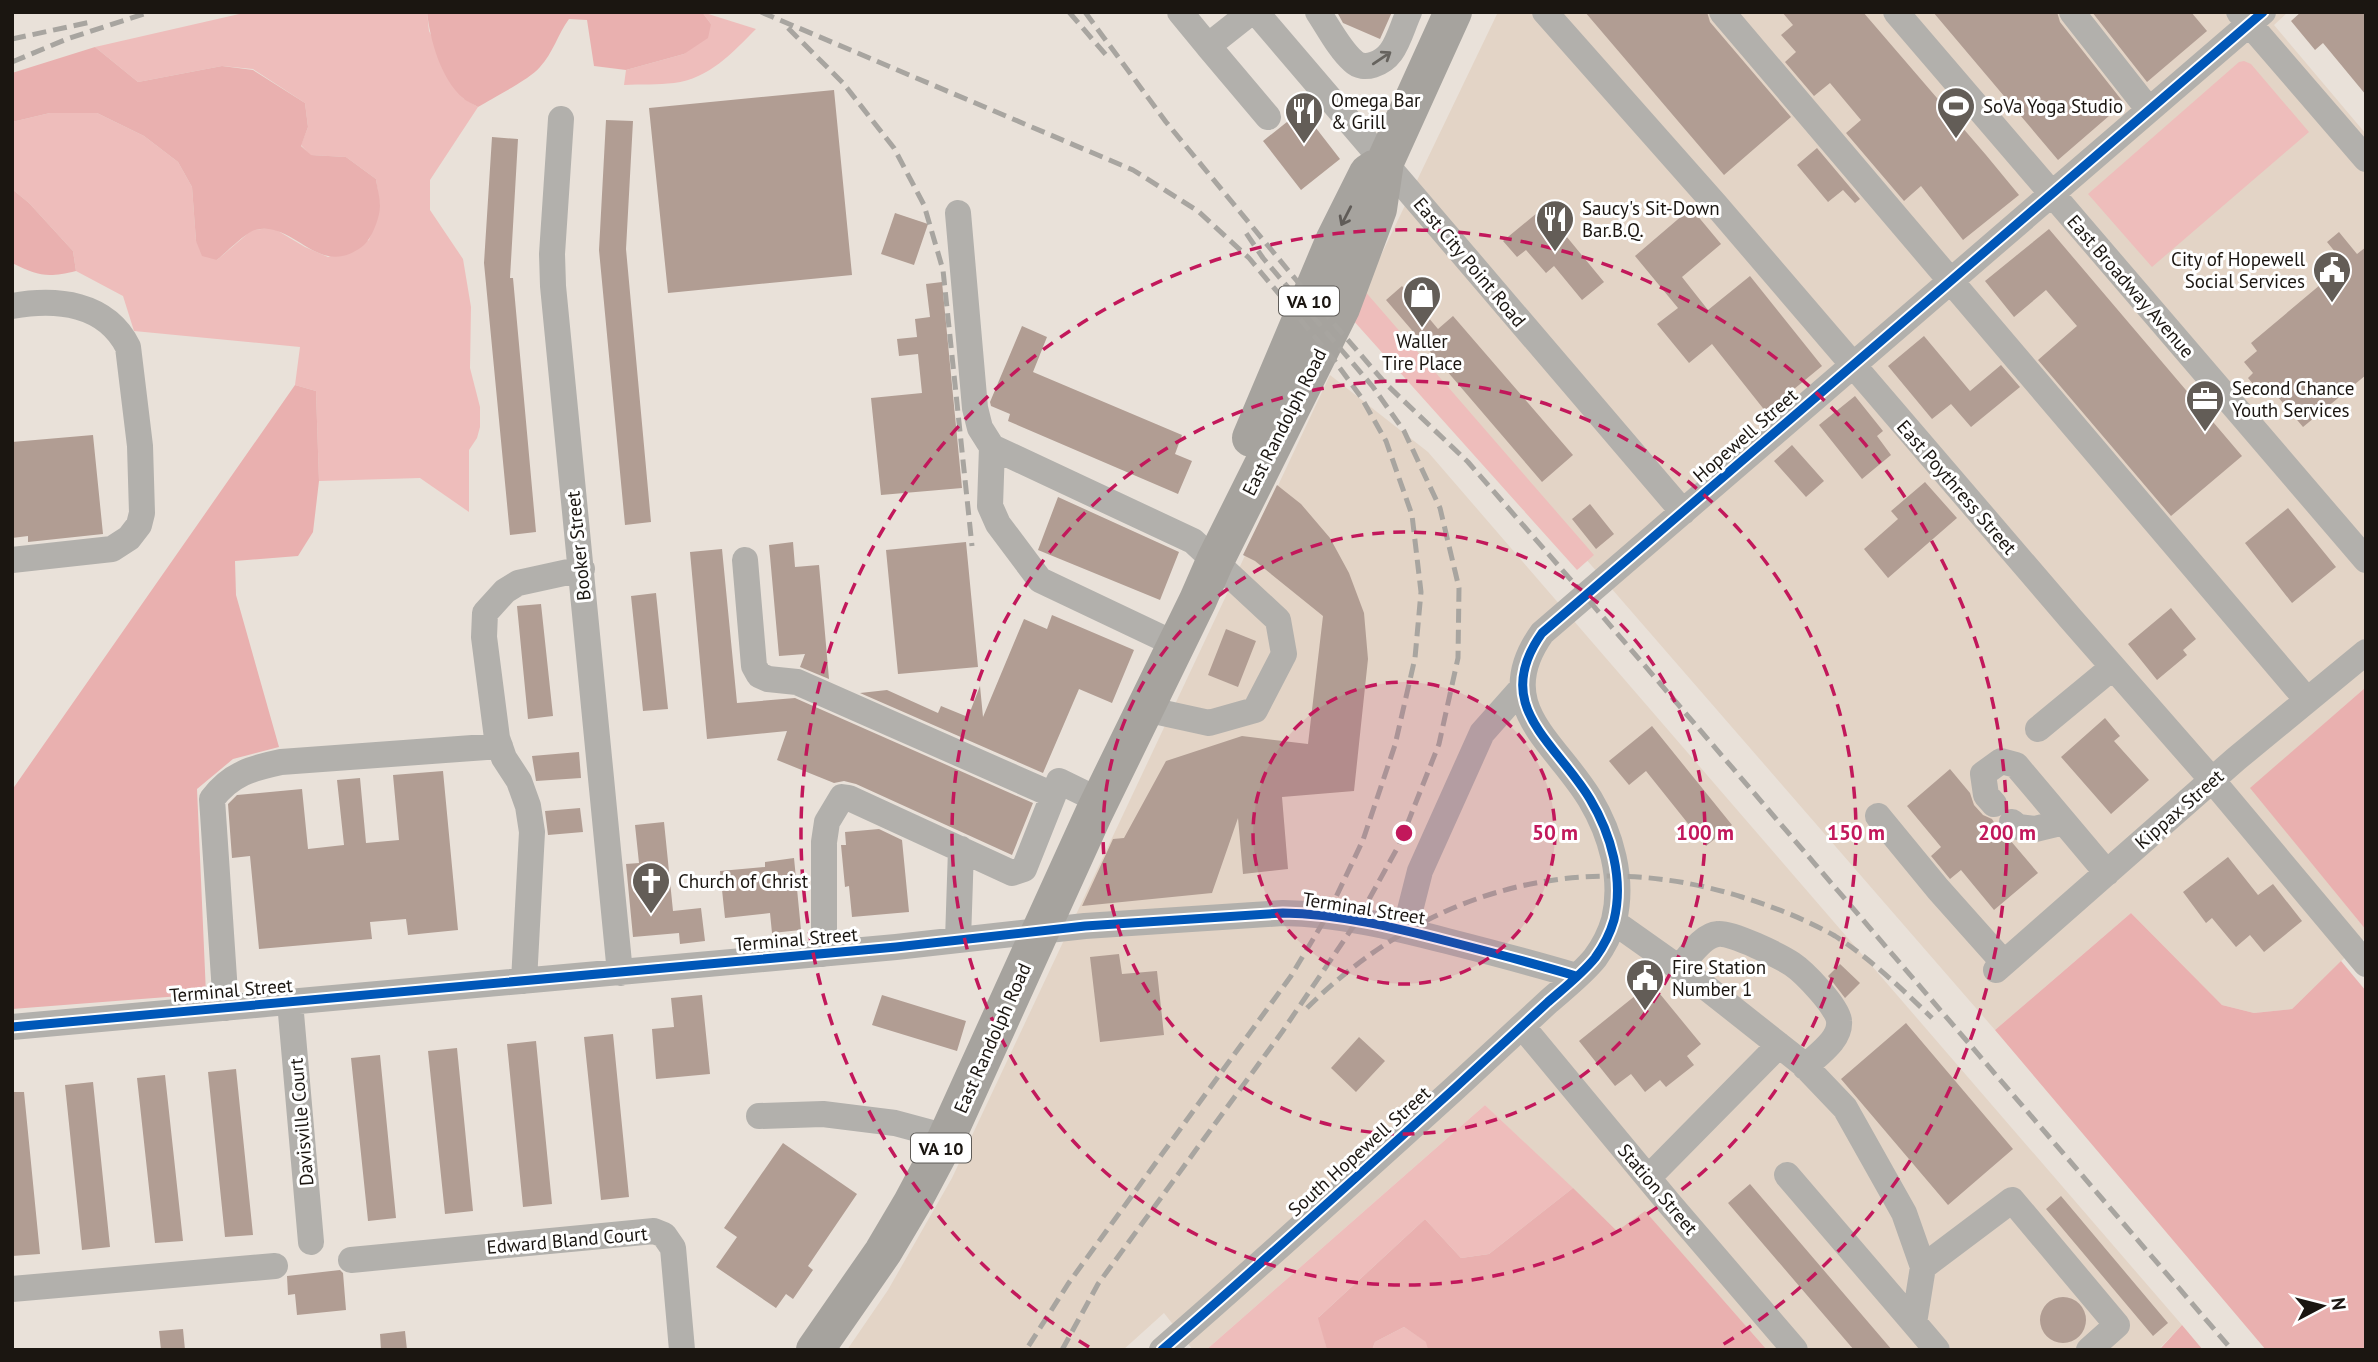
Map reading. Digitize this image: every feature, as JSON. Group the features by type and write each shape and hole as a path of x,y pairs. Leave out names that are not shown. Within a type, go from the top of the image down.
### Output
{"highway":[{"name":"East Randolph Road","path":"815,1350 883,1252 947,1137 1100,800 1341,308 1378,209 1385,162 1453,12"}],"street":[{"path":"1180,12 1268,117"},
{"path":"1208,46 1254,12"},
{"name":"East City Point Road","path":"1254,12 1683,513"},
{"path":"1318,12 1354,63 1364,66 1376,64 1392,51 1409,12"},
{"name":"East Poythress Street","path":"1545,12 1715,204 2212,780 2366,964"},
{"path":"1722,12 2307,700"},
{"name":"East Broadway Avenue","path":"1896,12 2366,559"},
{"path":"2072,12 2149,110"},
{"path":"2250,16 2366,159"},
{"name":"Hopewell Street","path":"1522,688 1530,651 1542,633 2149,110 2250,16"},
{"name":"Booker Street","path":"561,119 552,254 553,286 620,973"},
{"path":"958,213 975,408 980,428 992,447 1193,541 1278,620 1284,653 1255,710 1209,723 1145,709"},
{"path":"12,306 54,303 79,307 110,322 122,335 128,347 140,446 142,513 139,525 129,538 112,549 12,560"},
{"path":"992,447 989,506 998,524 1040,580 1177,645"},
{"path":"745,560 754,666 759,676 797,682 1053,795"},
{"path":"524,981 532,832 528,806 519,781 505,758 497,737 484,637 485,613 505,591 518,583 582,569"},
{"name":"Kippax Street","path":"1878,816 2000,967 2212,780 2366,652"},
{"path":"2038,729 2113,667"},
{"path":"1522,688 1527,709 1546,743 1588,796 1612,847 1617,901 1614,922 1606,942 1594,959 1576,976"},
{"path":"1405,930 1420,871 1482,733 1522,688"},
{"path":"226,1008 212,799 221,786 251,768 281,762 500,746"},
{"path":"2064,822 2035,829 2018,827 1986,795 1983,775 2001,761 2016,765 2107,873"},
{"path":"824,954 824,842 827,822 842,797 1012,873 1024,869 1059,780 1100,800"},
{"path":"958,940 961,849"},
{"name":"Terminal Street","path":"12,1027 824,954 1098,925 1283,914 1313,914 1405,930 1576,976"},
{"path":"1614,922 1779,1045 1845,1108 1905,1213 1923,1267 1914,1323"},
{"path":"1679,968 1709,936 1720,933 1734,936 1793,965 1828,1000 1836,1010 1839,1021 1834,1040 1805,1067"},
{"name":"South Hopewell Street","path":"1162,1350 1576,976"},
{"name":"Davisville Court","path":"290,1002 311,1242"},
{"name":"Station Street","path":"1522,1026 1796,1350"},
{"path":"1648,1178 1779,1045"},
{"path":"759,1116 823,1114 895,1123 947,1137"},
{"path":"1787,1175 1937,1350"},
{"path":"1923,1267 2012,1200 2117,1325 2089,1350"},
{"name":"Edward Bland Court","path":"351,1260 654,1231 663,1235 673,1248 682,1350"},
{"path":"12,1289 275,1266"}],"shaded area":[{"path":"248,12 427,12 429,31 463,98 478,107 430,180 430,210 463,259 471,307 470,368 480,407 480,427 469,450 469,512 420,478 319,481 316,391 295,385 300,347 134,331 123,296 76,271 73,251 29,203 12,189 12,122 50,113 97,113 144,136 178,162 192,187 196,241 217,260 252,230 273,228 328,257 369,240 380,207 376,179 346,157 310,155 301,145 308,127 305,103 253,69 222,66 138,82 95,47"},
{"path":"427,12 702,12 711,24 708,38 684,54 626,70 594,66 587,20 569,19 548,56 535,72 478,107 455,90 443,70 434,47"},
{"path":"702,12 756,29 720,63 698,76 674,83 624,85 626,70 684,54 711,24"},
{"path":"1498,12 2288,12 2274,25 2366,134 2366,687 2251,788 2366,930 2366,937 2292,1009 2254,1013 2222,1005 2131,913 1995,1030 1360,299"},
{"path":"95,47 138,82 222,66 253,70 305,103 308,127 301,146 311,155 346,157 376,179 380,211 367,242 348,255 334,257 320,254 283,233 269,229 255,230 217,260 202,256 196,241 192,187 178,162 144,136 97,113 50,113 12,122 12,73"},
{"path":"2239,62 2251,64 2309,132 2152,267 2088,194"},
{"path":"12,189 29,203 73,251 76,271 57,275 43,274 12,263"},
{"path":"1363,289 1594,555 1577,570 1352,319"},
{"path":"1330,375 1428,452 2182,1325 2161,1347 2163,1350 1767,1350 1645,1212 1617,1231 1485,1105 1206,1350 1193,1350 1164,1313 1123,1350 847,1350 888,1290 952,1178"},
{"path":"295,385 316,391 319,481 313,532 298,556 235,561 236,595 279,747 233,759 197,789 206,994 12,1009 12,790"},
{"path":"2366,687 2366,930 2250,788"},
{"path":"2131,913 2222,1005 2254,1013 2292,1009 2341,961 2366,991 2366,1350 2266,1350 1995,1030"},
{"path":"1485,1105 1573,1188 1489,1254 1461,1258 1425,1219 1319,1317 1327,1350 1206,1350"},
{"path":"1573,1188 1617,1231 1645,1211 1767,1350 1428,1350 1426,1342 1404,1327 1375,1342 1372,1350 1327,1350 1318,1318 1425,1219 1461,1258 1489,1254"},
{"path":"2182,1325 2203,1350 2161,1348"},
{"path":"1404,1327 1427,1342 1428,1350 1372,1350 1375,1342"}],"building":[{"path":"1337,12 1392,12 1380,39 1343,23"},
{"path":"1585,12 1707,12 1710,22 1791,117 1724,175"},
{"path":"1782,12 1863,12 2019,195 1963,240 1921,186 1904,201 1846,133 1861,120 1830,83 1814,96 1785,62 1796,52 1781,35 1793,25"},
{"path":"1933,12 2057,12 2060,22 2124,103 2058,160"},
{"path":"2092,12 2191,12 2207,31 2147,82"},
{"path":"2301,12 2366,12 2366,95 2323,43 2315,50 2291,21"},
{"path":"834,90 852,275 668,293 649,108"},
{"path":"1302,110 1340,159 1301,190 1263,141"},
{"path":"606,120 633,121 626,249 651,522 625,525 599,250"},
{"path":"492,137 518,139 510,278 513,278 536,532 510,535 484,263"},
{"path":"1817,148 1860,199 1855,203 1843,190 1828,202 1797,165"},
{"name":"Saucy's Sit-Down Bar.B.Q.","path":"1543,208 1604,282 1582,300 1554,266 1546,273 1526,250 1517,257 1503,241"},
{"path":"1691,208 1721,244 1682,277 1708,310 1750,276 1822,366 1766,412 1712,344 1689,363 1657,324 1678,308 1635,256"},
{"path":"895,213 928,224 914,265 881,254"},
{"path":"2049,229 2242,456 2171,516 2038,360 2077,326 2046,290 2014,317 1985,281"},
{"name":"City of Hopewell Social Services","path":"2339,232 2357,254 2366,247 2366,375 2303,427 2267,384 2259,391 2248,378 2253,373 2244,362 2257,351 2251,343 2345,264 2327,242"},
{"path":"942,282 962,488 881,495 871,398 922,393 918,354 899,356 897,339 917,337 915,319 930,317 926,284"},
{"path":"1402,286 1438,329 1453,316 1573,455 1542,482 1386,300"},
{"path":"1022,326 1047,337 1033,372 1182,435 1175,454 1192,461 1178,494 1008,421 1010,414 991,406 990,402"},
{"path":"1924,336 1970,391 2001,365 2020,387 1971,427 1951,404 1932,419 1888,366"},
{"path":"1855,396 1883,431 1877,436 1891,455 1862,479 1819,425"},
{"path":"93,435 103,534 28,542 28,536 12,538 12,442"},
{"path":"1792,445 1824,481 1806,497 1774,461"},
{"path":"1925,482 1957,518 1888,578 1864,549 1898,519 1891,511"},
{"path":"1277,485 1301,504 1330,538 1349,573 1364,613 1368,659 1354,791 1282,797 1288,869 1243,874 1238,818 1212,893 1082,906 1113,839 1124,838 1166,761 1242,736 1308,744 1323,616 1255,561 1243,555"},
{"path":"1058,497 1179,552 1160,600 1038,550"},
{"path":"1590,504 1614,534 1596,549 1572,519"},
{"path":"2288,508 2336,567 2292,603 2245,543"},
{"path":"793,542 795,567 819,565 829,679 800,667 805,654 779,656 769,545"},
{"path":"966,542 978,667 898,674 886,550"},
{"path":"722,549 737,703 795,698 1033,803 1012,855 856,784 844,781 834,783 777,760 787,731 707,739 690,552"},
{"path":"656,593 668,709 643,711 631,596"},
{"path":"541,604 553,716 528,719 517,606"},
{"path":"2171,608 2196,639 2183,650 2187,655 2157,680 2128,644"},
{"path":"1052,615 1134,650 1112,703 1079,689 1043,773 860,693 887,690 938,713 941,706 968,717 980,686 983,717 1024,619 1047,629"},
{"path":"1226,629 1256,641 1238,687 1208,675"},
{"path":"2105,718 2120,736 2114,741 2149,780 2111,814 2061,757"},
{"path":"1652,726 1732,825 1706,846 1646,771 1629,785 1609,761"},
{"path":"579,752 581,778 536,781 532,756"},
{"path":"1950,769 1970,793 1974,805 1983,815 1992,819 2001,834 2010,840 2038,873 1994,910 1961,870 1950,879 1931,856 1941,847 1907,806"},
{"path":"443,771 458,930 408,935 406,919 370,922 372,939 259,949 250,856 232,858 228,804 237,795 302,789 308,849 344,845 337,780 360,778 366,843 399,840 393,775"},
{"path":"580,808 583,832 548,835 545,811"},
{"path":"664,822 673,911 701,908 705,941 680,944 679,933 633,937 626,864 639,863 635,825"},
{"path":"879,829 902,840 909,912 852,917 849,886 845,887 841,845 846,845 845,832"},
{"path":"2228,857 2258,895 2273,884 2302,921 2264,952 2250,935 2236,947 2212,918 2206,923 2183,892"},
{"path":"794,858 801,930 772,933 770,913 725,918 720,871 765,867 765,862"},
{"path":"1119,954 1122,974 1157,971 1164,1035 1100,1042 1090,957"},
{"path":"1840,964 1860,983 1845,998 1828,976"},
{"name":"Fire Station Number 1","path":"1651,983 1701,1044 1687,1056 1694,1065 1666,1087 1660,1080 1645,1092 1631,1074 1615,1086 1579,1041"},
{"path":"702,995 710,1074 656,1079 652,1029 674,1027 671,998"},
{"path":"882,995 966,1021 957,1051 872,1025"},
{"path":"1906,1023 2013,1149 1948,1205 1841,1079"},
{"path":"613,1034 629,1197 601,1200 584,1037"},
{"path":"1359,1037 1385,1061 1356,1092 1331,1068"},
{"path":"536,1041 552,1204 523,1207 507,1044"},
{"path":"457,1048 473,1211 445,1214 428,1051"},
{"path":"380,1055 396,1218 368,1221 351,1058"},
{"path":"236,1069 253,1235 225,1237 208,1072"},
{"path":"165,1075 183,1241 155,1243 137,1078"},
{"path":"93,1082 110,1247 82,1250 65,1085"},
{"path":"12,1092 24,1092 40,1254 12,1256"},
{"path":"783,1143 857,1194 808,1266 813,1270 793,1299 786,1294 776,1308 716,1267 737,1237 724,1228"},
{"path":"1750,1184 1892,1350 1854,1350 1728,1203"},
{"path":"2061,1196 2168,1323 2153,1336 2046,1209"},
{"path":"340,1270 343,1273 346,1310 297,1315 295,1294 288,1295 287,1276"},
{"path":"2063,1297 2080,1303 2086,1320 2080,1337 2063,1343 2046,1337 2040,1320 2046,1303"},
{"path":"183,1329 185,1350 161,1350 159,1331"},
{"path":"405,1331 407,1350 381,1350 380,1334"}],"railway":[{"path":"12,62 67,39 150,12"},
{"path":"761,12 1133,170 1198,211 1249,258 1334,360 1361,397 1386,441 1412,515 1421,592 1415,658 1395,745 1363,840 1327,916 1291,976 1068,1284 1026,1350"},
{"path":"1069,12 1106,55"},
{"path":"1085,12 1166,122 1297,281 1386,384 1468,462 2232,1350"},
{"path":"12,39 91,22"},
{"path":"788,28 843,83 894,148 924,205 943,270 972,546"},
{"path":"1062,1350 1098,1284 1282,1032 1357,921 1399,845 1439,744 1458,658 1459,588 1440,508 1404,431 1373,387 1263,258 1244,230"},
{"path":"1307,1008 1353,967 1402,934 1454,908 1508,889 1565,879 1622,876 1682,882 1742,897 1801,919 1835,936 1861,954 1932,1018"}],"cycle path":[{"path":"1162,1350 1579,975 1595,958 1606,940 1614,920 1617,889 1614,857 1604,827 1576,778 1533,722 1525,702 1523,682 1528,659 1542,633 2263,12"},
{"path":"12,1027 896,947 1085,926 1283,913 1325,916 1386,926 1576,976"}],"place":[{"name":"SoVa Yoga Studio","path":"1956,140"},
{"name":"Omega Bar & Grill","path":"1304,145"},
{"name":"Saucy's Sit-Down Bar.B.Q.","path":"1555,253"},
{"name":"City of Hopewell Social Services","path":"2332,304"},
{"name":"Waller Tire Place","path":"1422,329"},
{"name":"Second Chance Youth Services","path":"2205,433"},
{"name":"Church of Christ","path":"651,915"},
{"name":"Fire Station Number 1","path":"1645,1012"}]}
